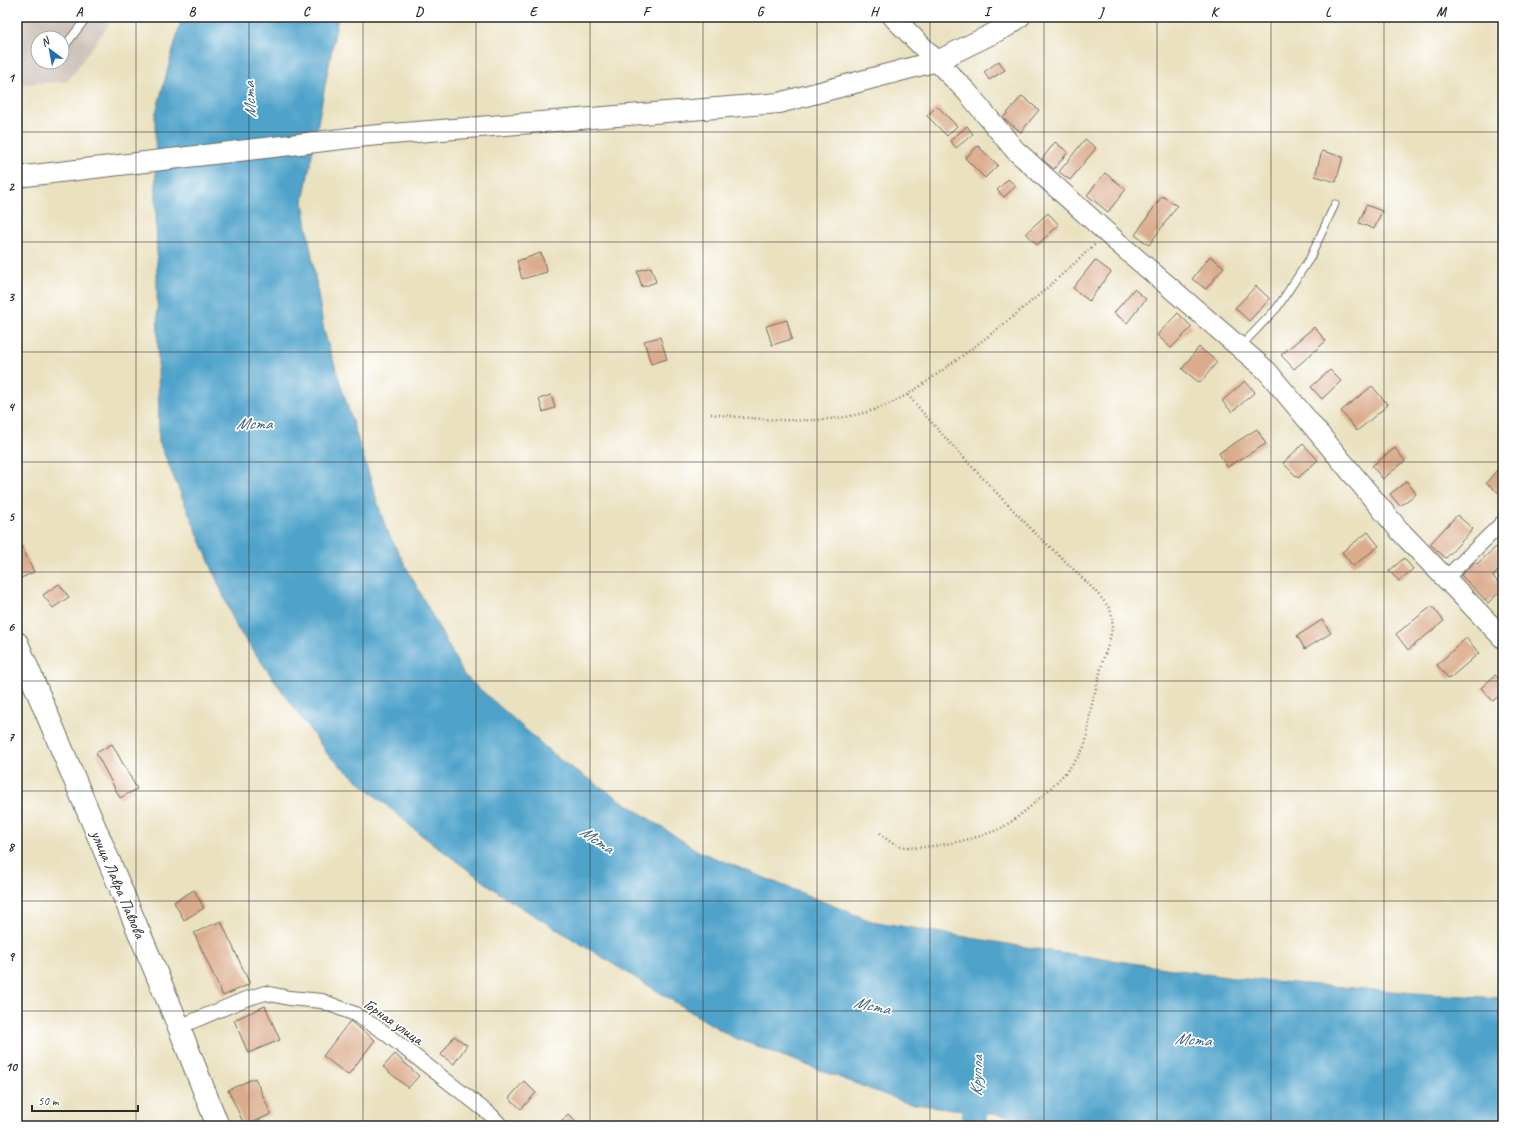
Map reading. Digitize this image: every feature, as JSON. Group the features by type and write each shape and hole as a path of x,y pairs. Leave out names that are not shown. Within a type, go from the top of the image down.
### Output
{"main road":[{"path":"893,17 967,92 1015,150 1107,233 1267,371 1399,530 1503,638"},
{"path":"17,177 64,173 367,136 779,103 937,61 1008,26 1020,17"},
{"name":"улица Лавра Павлова","path":"17,643 180,1027 218,1126"}],"street":[{"path":"1446,578 1503,522"},
{"name":"Горная улица","path":"180,1027 243,1000 266,994 322,1001 356,1014 381,1030 490,1115 501,1126"}],"lane":[{"path":"70,39 87,17"},
{"path":"1240,348 1277,308 1310,258 1335,204"}],"path":[{"path":"710,414 775,419 822,420 856,415 895,403 976,346 1049,287 1107,233"},
{"path":"880,834 889,841 900,846 914,848 949,842 985,835 1004,826 1030,806 1063,774 1080,755 1085,745 1091,709 1111,635 1113,622 1111,610 1097,594 1038,535 939,431 908,395"}],"shaded area":[{"path":"17,17 114,17 68,81 17,85"}],"water":[{"name":"Мста","path":"182,17 338,17 303,202 324,331 386,529 464,675 560,760 698,851 871,921 1037,949 1233,978 1427,994 1503,998 1503,1126 1085,1126 907,1103 730,1036 506,898 420,834 328,755 237,628 159,442 155,116"}],"building":[{"path":"999,61 1005,70 989,80 984,72"},
{"path":"1022,96 1039,110 1021,132 1003,118"},
{"path":"937,106 957,126 947,136 927,116"},
{"path":"967,126 973,134 956,148 950,141"},
{"path":"1085,139 1096,148 1070,180 1059,172"},
{"path":"1055,142 1068,152 1054,169 1042,159"},
{"path":"978,146 998,165 985,178 965,158"},
{"path":"1322,151 1343,157 1336,182 1315,176"},
{"path":"1105,173 1126,189 1108,212 1087,195"},
{"path":"1008,179 1016,186 1004,197 997,190"},
{"path":"1162,196 1177,206 1149,245 1135,235"},
{"path":"1366,205 1382,211 1374,229 1359,223"},
{"path":"1048,213 1059,225 1037,245 1026,233"},
{"path":"541,253 547,272 522,279 517,261"},
{"path":"1210,256 1224,267 1206,289 1192,279"},
{"path":"1095,260 1111,272 1089,301 1073,288"},
{"path":"651,267 656,282 642,287 637,271"},
{"path":"1256,286 1270,299 1249,321 1235,308"},
{"path":"1134,289 1146,299 1127,323 1114,313"},
{"path":"1178,313 1192,327 1171,348 1157,335"},
{"path":"787,320 792,339 772,345 766,326"},
{"path":"1314,327 1326,341 1294,369 1281,355"},
{"path":"660,337 667,359 651,364 644,341"},
{"path":"1199,347 1217,362 1200,383 1182,369"},
{"path":"1330,370 1341,381 1322,399 1311,387"},
{"path":"1245,381 1255,392 1232,412 1222,401"},
{"path":"1372,386 1388,405 1357,431 1341,411"},
{"path":"551,395 555,408 543,412 539,399"},
{"path":"1257,429 1266,444 1227,467 1219,453"},
{"path":"1303,444 1318,460 1298,478 1283,463"},
{"path":"1395,448 1405,461 1383,479 1372,466"},
{"path":"1498,469 1503,473 1503,496 1486,483"},
{"path":"1407,481 1416,494 1400,506 1390,494"},
{"path":"1457,515 1473,529 1446,558 1430,544"},
{"path":"1368,532 1379,546 1353,566 1342,552"},
{"path":"20,543 34,572 19,579 17,576 17,545"},
{"path":"1496,547 1503,555 1503,566 1493,576 1503,589 1488,603 1461,575 1475,562 1477,564"},
{"path":"1404,558 1413,569 1399,581 1389,571"},
{"path":"59,584 69,597 53,608 43,595"},
{"path":"1432,606 1444,621 1408,650 1396,634"},
{"path":"1322,620 1331,633 1305,649 1297,636"},
{"path":"1466,638 1479,653 1449,679 1437,665"},
{"path":"1495,675 1503,683 1503,692 1493,701 1481,688"},
{"path":"112,744 137,789 120,798 96,753"},
{"path":"194,890 204,908 184,920 174,902"},
{"path":"221,921 250,984 223,996 194,933"},
{"path":"265,1006 280,1040 248,1053 234,1020"},
{"path":"350,1021 375,1040 348,1075 323,1056"},
{"path":"454,1036 467,1045 454,1064 441,1055"},
{"path":"395,1054 419,1076 408,1088 383,1067"},
{"path":"255,1078 271,1114 245,1126 228,1090"},
{"path":"524,1081 536,1093 521,1109 509,1098"},
{"path":"568,1114 580,1126 556,1126"},
{"path":"426,1119 433,1126 420,1126"}],"waterway":[{"name":"Круппа","path":"974,1126 976,1079"}]}
